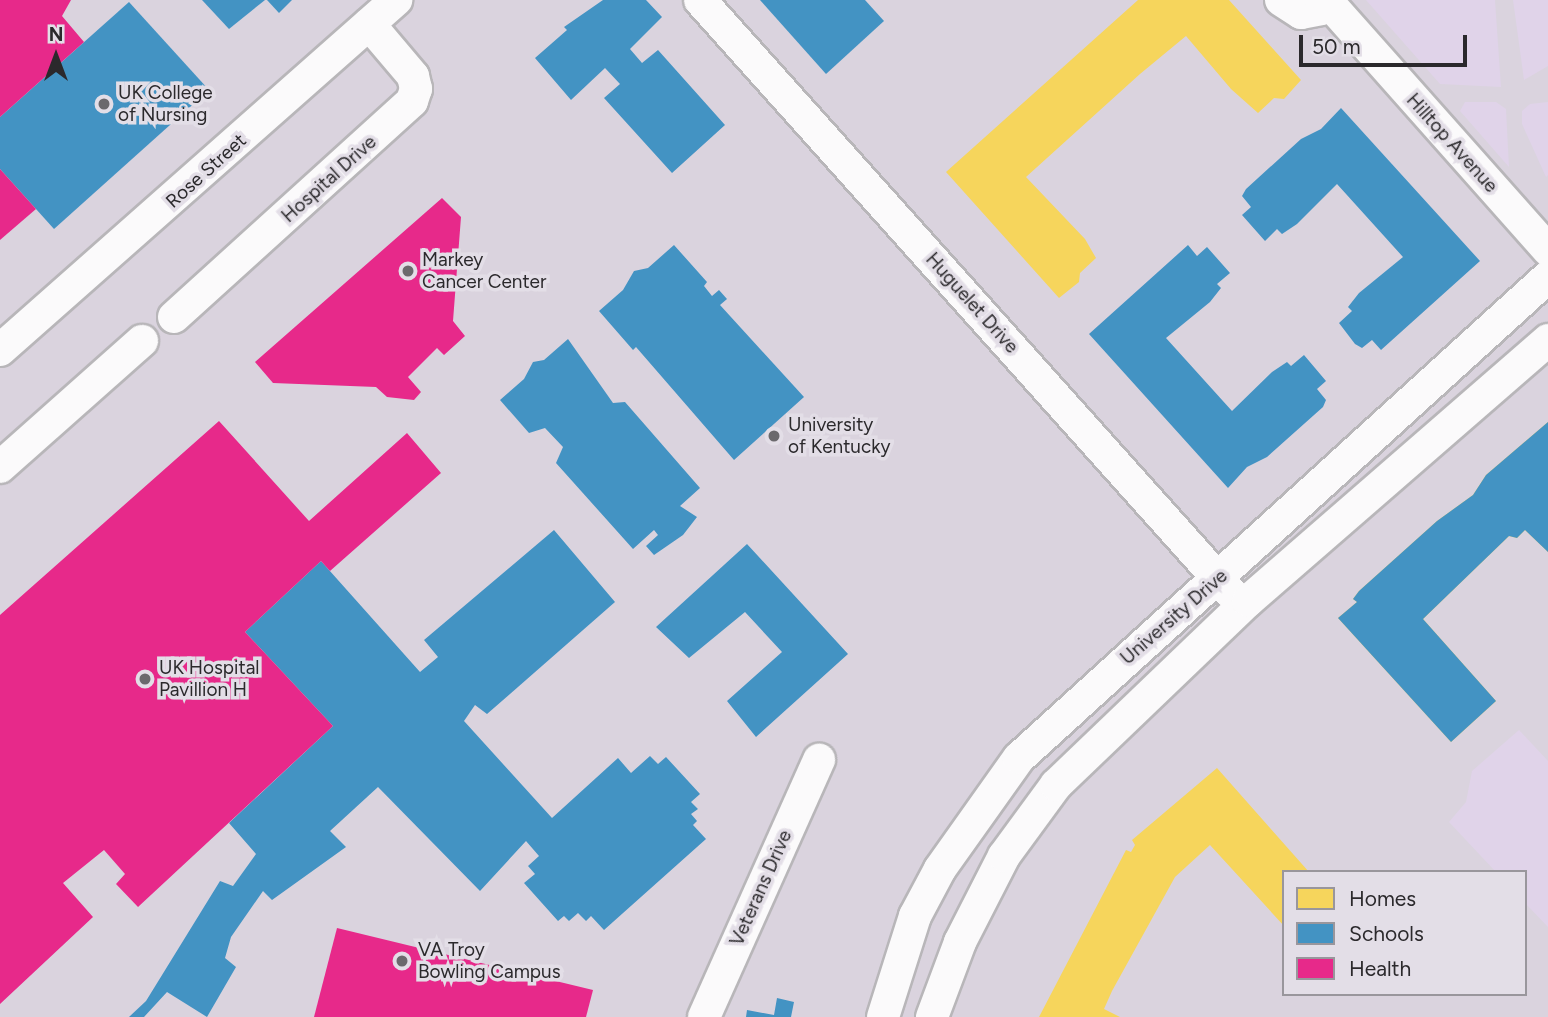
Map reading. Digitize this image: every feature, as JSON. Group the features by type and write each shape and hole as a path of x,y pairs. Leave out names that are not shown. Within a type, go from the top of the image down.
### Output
{"street":[{"name":"Rose Street","path":"8,346 396,0"},
{"name":"Huguelet Drive","path":"700,0 1243,607"},
{"path":"1281,0 1301,13 1330,2"},
{"name":"Hilltop Avenue","path":"1330,2 1548,250"},
{"name":"Hospital Drive","path":"174,317 412,100 416,89 413,76 369,24"},
{"name":"University Drive","path":"883,1017 915,916 971,820 1019,758 1057,720 1218,578 1548,276"},
{"name":"University Drive","path":"932,1017 960,942 1004,856 1056,785 1243,607 1548,340"},
{"path":"0,467 142,341"},
{"path":"0,370 8,346"},
{"name":"Veterans Drive","path":"704,1017 819,760"}],"shaded area":[{"name":"University of Kentucky","path":"0,0 1548,0 1548,1017 0,1017"},
{"path":"1366,0 1495,0 1501,87 1440,84"},
{"path":"1513,0 1548,0 1548,66 1524,80"},
{"path":"1465,102 1496,102 1506,109 1509,167 1460,111"},
{"path":"1548,102 1546,177 1522,124 1522,111 1530,104"},
{"path":"1519,730 1548,761 1548,927 1527,905 1527,870 1494,870 1449,822 1466,802 1472,771"}],"building: Homes":[{"path":"1138,0 1229,0 1301,80 1284,99 1274,98 1258,113 1231,89 1186,36 1140,74 1026,177 1085,239 1096,258 1080,273 1079,282 1059,298 946,172"},
{"path":"1548,422 1548,552 1525,530 1517,538 1509,536 1423,619 1496,701 1451,742 1338,618 1357,602 1353,599 1359,591 1437,521 1473,495 1486,475"},
{"path":"1217,768 1307,870 1282,870 1282,924 1210,845 1175,877 1112,991 1104,1009 1120,1017 1039,1017 1126,850 1131,852 1135,845 1132,840"}],"building: Schools":[{"path":"202,0 265,0 229,29"},
{"path":"267,0 292,0 279,13"},
{"path":"603,0 646,0 662,17 630,49 642,63 658,50 725,125 672,173 604,98 620,84 605,68 571,100 535,58 567,30 564,27"},
{"path":"760,0 865,0 884,21 826,74"},
{"name":"UK College of Nursing","path":"129,2 209,90 54,229 0,169 0,117"},
{"path":"1341,108 1480,261 1381,350 1372,340 1362,348 1355,344 1339,323 1352,311 1348,307 1359,293 1403,257 1337,184 1297,224 1282,234 1277,229 1265,241 1242,215 1251,207 1242,196 1246,189 1301,139 1321,129"},
{"path":"674,245 707,282 704,286 712,296 719,290 727,299 720,305 804,397 734,460 636,347 633,350 599,311 623,290 634,271 648,268"},
{"path":"1188,245 1197,256 1207,247 1230,273 1217,284 1221,288 1210,302 1166,338 1232,411 1272,372 1287,362 1291,366 1304,355 1326,381 1317,389 1326,400 1323,407 1267,457 1247,467 1228,488 1089,334"},
{"path":"568,339 613,403 625,402 700,488 680,506 697,517 683,535 654,555 646,546 658,535 654,530 633,549 556,463 563,447 545,428 529,433 500,400 524,379 533,362 544,360"},
{"path":"1548,422 1548,552 1525,530 1517,538 1509,536 1423,619 1496,701 1451,742 1338,618 1357,602 1353,599 1359,591 1437,521 1473,495 1486,475"},
{"path":"554,530 615,602 487,714 475,705 464,721 552,818 618,758 631,773 650,756 658,764 666,757 700,794 691,802 698,809 691,814 697,821 693,825 706,839 604,930 591,916 586,921 578,913 569,921 564,916 558,921 524,883 535,874 528,866 539,856 526,841 480,891 378,787 330,831 346,847 272,900 263,891 231,937 225,958 236,967 207,1017 167,992 144,1017 129,1017 146,1001 220,881 233,886 256,854 229,823 333,726 245,632 321,561 420,672 438,657 424,640"},
{"path":"747,544 848,654 756,737 727,701 782,652 745,612 689,658 656,627"},
{"path":"777,998 794,1002 791,1017 746,1017 747,1010 774,1015"}],"building: Health":[{"path":"0,0 71,0 62,16 84,42 0,117"},
{"path":"0,169 36,209 0,240"},
{"name":"Markey Cancer Center","path":"442,198 461,217 453,321 465,336 444,355 437,348 408,377 421,392 414,400 387,397 376,387 273,383 255,362"},
{"name":"UK Hospital Pavillion H","path":"219,421 309,521 407,433 441,473 330,571 321,561 245,632 333,726 138,907 116,884 125,874 104,850 63,883 93,917 0,1004 0,615"},
{"name":"VA Troy Bowling Campus","path":"337,928 593,990 586,1017 314,1017"}],"place":[{"name":"UK College of Nursing","path":"104,104"},
{"name":"Markey Cancer Center","path":"408,271"},
{"name":"University of Kentucky","path":"774,436"},
{"name":"UK Hospital Pavillion H","path":"145,679"},
{"name":"VA Troy Bowling Campus","path":"402,961"}]}
